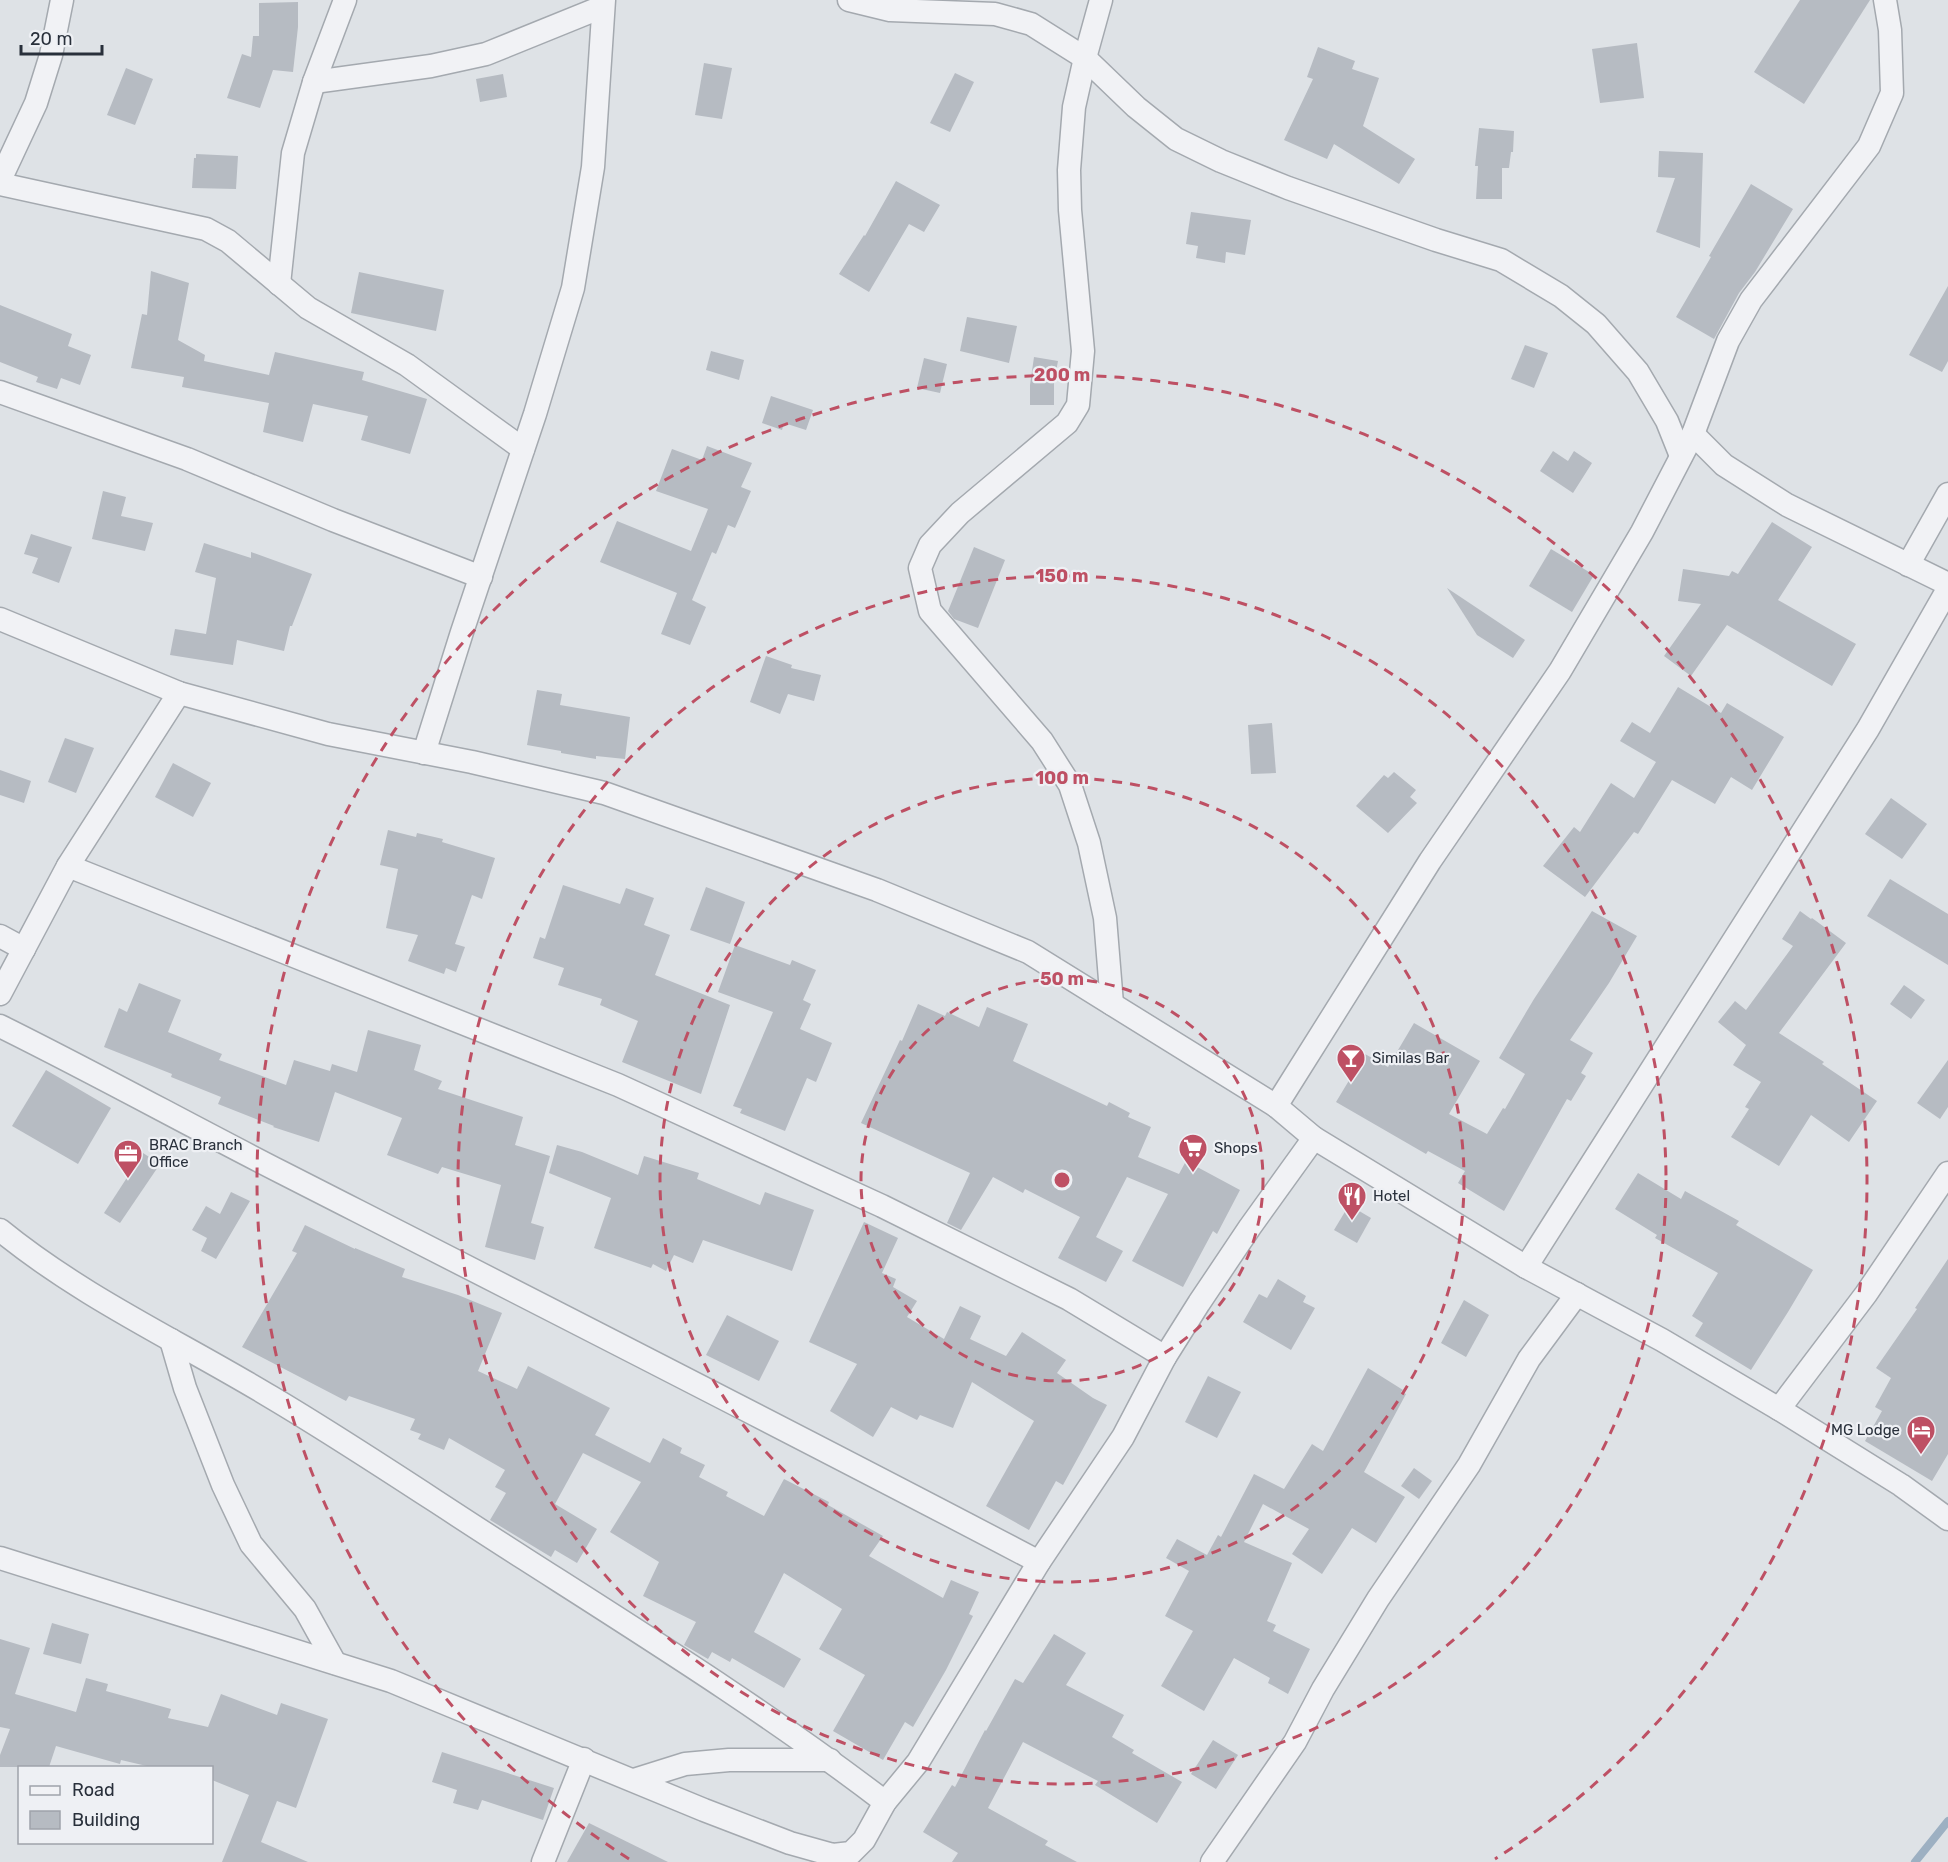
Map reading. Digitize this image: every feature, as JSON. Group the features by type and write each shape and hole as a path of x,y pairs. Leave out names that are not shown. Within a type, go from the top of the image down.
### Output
{"street":[{"path":"62,0 51,55 36,103 0,182 206,229 228,241 308,308 407,365 523,449"},
{"path":"279,284 293,153 314,82 345,0"},
{"path":"849,0 890,10 917,5 995,14 1031,24 1084,58 1136,107 1176,139 1221,161 1288,188 1436,240 1501,260 1561,296 1596,324 1638,372 1667,421 1681,456"},
{"path":"1101,0 1084,58 1074,107 1069,170 1070,210 1083,351 1078,405 1067,423 960,513 930,545 920,568 930,611 1042,741 1070,785 1089,843 1105,918 1112,1004"},
{"path":"1276,1106 1430,861 1560,671 1642,532 1693,434 1728,341 1751,300 1869,146 1892,93 1890,30 1886,0"},
{"path":"314,82 431,66 486,54 603,4 593,167 573,288 424,753"},
{"path":"0,392 187,459 333,520 480,577"},
{"path":"1526,1268 1844,766 1903,669 1948,586 1786,505 1724,465 1693,434"},
{"path":"1908,565 1948,494"},
{"path":"0,619 179,693 328,734 472,762 604,793 877,890 1028,952 1276,1106 1314,1138 1526,1268 1662,1340 1779,1409 1901,1485 1948,1519"},
{"path":"0,994 68,866 179,693"},
{"path":"68,866 618,1085 882,1206 1069,1299 1165,1357"},
{"path":"0,936 24,949"},
{"path":"0,1026 98,1074 233,1147 739,1404 1039,1562"},
{"path":"0,1558 391,1681 790,1843 833,1855 856,1857 885,1802 918,1762 1039,1562 1123,1437 1165,1357 1237,1246 1314,1138"},
{"path":"1779,1409 1866,1294 1948,1173"},
{"path":"0,1230 30,1255 105,1302 291,1410 684,1661 830,1760 885,1802"},
{"path":"1212,1862 1295,1742 1323,1689 1378,1599 1469,1466 1529,1359 1577,1294"},
{"path":"171,1340 195,1416 223,1485 251,1544 305,1609 335,1664"},
{"path":"543,1862 584,1759"},
{"path":"634,1780 685,1764 729,1760 830,1760"}],"building":[{"path":"1800,0 1870,0 1804,104 1754,72"},
{"path":"298,2 293,72 273,70 260,108 227,98 242,54 251,57 253,36 259,36 259,3"},
{"path":"1637,43 1644,98 1600,103 1592,49"},
{"path":"1318,47 1355,61 1352,69 1379,78 1363,126 1415,159 1399,184 1334,144 1327,159 1284,140 1313,79 1307,77"},
{"path":"704,63 732,68 722,119 695,115"},
{"path":"126,68 153,79 135,125 107,115"},
{"path":"955,73 974,82 950,132 930,123"},
{"path":"503,74 507,97 480,102 476,79"},
{"path":"1479,128 1514,131 1513,152 1511,152 1509,168 1502,168 1502,199 1476,199 1478,166 1475,166"},
{"path":"1659,151 1703,153 1700,248 1656,232 1675,178 1658,177"},
{"path":"196,154 238,156 236,189 192,188"},
{"path":"896,181 940,205 924,232 909,224 869,292 839,274 865,236"},
{"path":"1751,184 1793,209 1755,272 1739,293 1714,339 1676,317"},
{"path":"1191,212 1251,220 1245,255 1226,252 1225,263 1196,258 1198,246 1186,244"},
{"path":"151,271 189,283 178,340 205,355 204,361 269,375 275,352 364,372 362,380 427,399 410,454 361,440 368,416 313,404 303,442 263,432 269,403 182,387 184,377 131,368 142,314 147,315"},
{"path":"359,272 444,290 436,331 351,313"},
{"path":"1948,286 1948,361 1942,372 1909,355"},
{"path":"0,305 72,334 68,346 91,355 80,385 61,378 57,389 36,382 38,377 0,362"},
{"path":"967,317 1017,326 1009,363 960,351"},
{"path":"1525,345 1548,353 1534,388 1511,379"},
{"path":"711,351 744,360 739,380 706,370"},
{"path":"1034,357 1058,361 1054,382 1054,405 1030,405"},
{"path":"924,358 947,364 940,393 917,388"},
{"path":"771,396 813,410 806,430 784,423 782,430 762,423"},
{"path":"707,446 752,463 741,487 751,491 735,528 728,525 716,554 712,552 692,600 706,607 690,645 661,634 677,593 600,562 617,521 691,551 708,509 656,491 672,449 702,460"},
{"path":"1553,451 1568,461 1574,451 1592,463 1573,493 1540,471"},
{"path":"103,491 126,497 121,516 153,523 145,551 92,539"},
{"path":"1772,522 1812,547 1778,600 1856,644 1832,686 1727,625 1691,676 1664,656 1701,604 1678,601 1683,569 1729,576 1732,571 1738,574"},
{"path":"31,534 72,547 59,583 32,573 38,558 24,554"},
{"path":"204,543 251,558 251,552 312,574 292,626 290,626 284,651 237,640 233,665 170,655 175,629 206,634 216,578 195,572"},
{"path":"974,547 1005,560 978,628 954,619 948,611"},
{"path":"1551,549 1594,575 1572,612 1529,586"},
{"path":"1447,588 1525,640 1513,658 1477,635"},
{"path":"766,656 792,665 791,668 821,675 814,701 788,694 780,714 750,702"},
{"path":"1678,687 1721,713 1727,703 1784,737 1752,790 1731,777 1715,804 1672,780 1638,834 1634,832 1585,897 1543,866 1574,827 1580,832 1611,783 1634,798 1656,762 1620,741 1632,722 1650,733"},
{"path":"537,690 562,694 560,705 630,717 625,759 596,756 596,759 527,745"},
{"path":"1272,723 1276,773 1251,774 1248,725"},
{"path":"65,738 94,748 76,793 48,782"},
{"path":"173,763 211,783 193,817 155,797"},
{"path":"0,770 31,781 24,803 0,795"},
{"path":"1394,772 1416,790 1410,797 1417,803 1388,833 1356,806 1384,775 1388,778"},
{"path":"1891,798 1927,824 1902,859 1865,834"},
{"path":"388,830 416,837 417,833 443,839 442,842 495,858 482,899 472,895 455,944 465,947 456,972 446,968 444,974 408,961 418,935 386,928 398,869 380,865"},
{"path":"1890,879 1948,914 1948,965 1867,916"},
{"path":"563,885 620,904 626,888 654,898 644,925 670,935 655,975 730,1005 701,1094 622,1062 638,1021 600,1005 602,999 558,985 564,968 533,958 540,937 545,939"},
{"path":"706,887 745,902 730,944 690,930"},
{"path":"1592,911 1637,936 1609,983 1570,1040 1593,1053 1581,1073 1586,1076 1571,1101 1567,1099 1504,1211 1458,1183 1465,1171 1428,1151 1426,1154 1336,1102 1365,1054 1388,1067 1414,1023 1480,1061 1449,1114 1487,1134 1503,1108 1505,1109 1525,1074 1499,1058 1534,999"},
{"path":"1800,911 1846,943 1779,1033 1824,1062 1822,1064 1877,1101 1849,1142 1811,1115 1779,1166 1731,1137 1749,1109 1745,1107 1761,1082 1733,1065 1746,1045 1718,1022 1735,1001 1746,1010 1793,946 1782,939"},
{"path":"735,945 790,965 792,960 816,970 803,1000 811,1004 800,1029 832,1043 816,1082 807,1078 785,1131 740,1113 742,1109 733,1106 773,1012 718,992"},
{"path":"139,983 181,1000 168,1032 222,1054 219,1060 286,1085 294,1060 330,1071 332,1064 357,1072 368,1030 421,1045 414,1070 442,1081 438,1089 523,1117 515,1145 550,1156 531,1223 544,1227 535,1260 485,1247 501,1185 442,1167 438,1174 387,1155 402,1118 335,1092 319,1142 273,1127 218,1104 221,1097 171,1077 172,1074 104,1047 119,1008 127,1012"},
{"path":"1904,985 1925,1000 1911,1019 1890,1004"},
{"path":"918,1004 945,1016 947,1012 979,1027 987,1007 1028,1024 1013,1061 1107,1106 1109,1102 1130,1113 1128,1117 1151,1127 1138,1157 1179,1174 1186,1161 1240,1190 1217,1234 1213,1231 1183,1287 1132,1261 1168,1194 1127,1177 1096,1237 1123,1251 1106,1282 1058,1258 1080,1217 1025,1189 1023,1193 993,1177 961,1230 947,1223 970,1173 861,1123"},
{"path":"1948,1060 1948,1107 1940,1119 1917,1103"},
{"path":"46,1070 111,1108 78,1164 12,1126"},
{"path":"557,1145 582,1152 638,1175 644,1156 699,1173 697,1179 760,1205 765,1192 814,1210 792,1271 703,1240 693,1263 674,1255 666,1271 653,1264 651,1268 594,1248 611,1198 549,1173"},
{"path":"143,1153 160,1164 120,1223 104,1213"},
{"path":"1638,1173 1681,1199 1685,1191 1739,1221 1736,1225 1813,1270 1751,1370 1695,1336 1703,1323 1692,1316 1718,1273 1655,1238 1657,1235 1615,1209"},
{"path":"231,1192 250,1201 216,1259 201,1251 207,1238 192,1230 206,1206 220,1214"},
{"path":"1349,1205 1371,1218 1357,1243 1334,1230"},
{"path":"864,1222 898,1238 882,1273 896,1279 893,1287 917,1301 907,1317 944,1339 960,1306 981,1316 970,1339 1006,1356 1022,1332 1066,1360 1057,1373 1107,1405 1063,1485 1056,1481 1029,1530 986,1506 1034,1421 972,1382 953,1428 920,1415 917,1420 891,1407 873,1437 830,1411 857,1364 809,1342"},
{"path":"305,1225 355,1249 405,1269 402,1277 458,1295 502,1313 478,1371 517,1389 528,1366 610,1408 595,1435 650,1463 663,1438 682,1448 680,1453 705,1465 699,1477 728,1492 726,1496 764,1516 784,1479 829,1502 828,1505 883,1536 869,1556 943,1598 951,1580 979,1592 969,1614 973,1616 946,1670 913,1727 905,1722 883,1760 833,1731 865,1675 819,1649 842,1609 784,1573 754,1632 801,1659 784,1688 732,1658 730,1662 712,1652 708,1659 684,1645 696,1622 643,1596 659,1562 610,1532 641,1482 583,1453 555,1504 597,1529 577,1563 555,1550 551,1557 490,1520 506,1493 495,1487 505,1470 449,1438 444,1450 418,1439 421,1434 410,1430 415,1419 349,1396 346,1401 242,1347 297,1253 292,1251"},
{"path":"1948,1259 1948,1454 1932,1481 1865,1441 1882,1411 1875,1407 1891,1378 1876,1368"},
{"path":"1278,1279 1306,1296 1303,1302 1315,1308 1291,1350 1243,1322 1259,1294 1267,1298"},
{"path":"1464,1300 1489,1315 1466,1357 1441,1343"},
{"path":"727,1315 779,1341 759,1381 706,1355"},
{"path":"1368,1368 1406,1394 1364,1472 1405,1497 1376,1543 1352,1528 1322,1574 1292,1554 1309,1529 1263,1504 1244,1542 1292,1563 1267,1621 1276,1625 1273,1631 1310,1649 1288,1694 1268,1683 1270,1678 1234,1658 1204,1711 1161,1686 1193,1631 1165,1616 1189,1571 1166,1558 1177,1539 1207,1555 1218,1535 1221,1537 1254,1474 1284,1489 1312,1444 1323,1451"},
{"path":"1208,1376 1241,1392 1217,1438 1185,1422"},
{"path":"1414,1468 1432,1481 1419,1499 1401,1486"},
{"path":"52,1623 89,1634 81,1664 43,1654"},
{"path":"1054,1634 1086,1653 1066,1685 1124,1715 1112,1737 1134,1750 1132,1753 1182,1782 1157,1823 1095,1785 1098,1781 1023,1742 988,1808 1048,1841 1045,1845 1077,1862 952,1862 958,1853 923,1832 952,1785 955,1787 1015,1679 1023,1683"},
{"path":"0,1639 30,1648 15,1694 76,1712 86,1678 108,1684 106,1691 171,1709 168,1718 208,1727 221,1694 277,1715 281,1703 328,1719 296,1808 277,1801 261,1842 308,1862 222,1862 249,1795 213,1780 213,1766 147,1766 121,1760 120,1764 56,1746 49,1766 0,1767 0,1755 10,1729 0,1727"},
{"path":"1213,1740 1238,1755 1216,1789 1191,1774"},
{"path":"442,1752 554,1788 543,1820 482,1800 478,1810 453,1803 457,1790 432,1782"},
{"path":"589,1823 668,1862 567,1862"}],"waterway":[{"path":"1915,1862 1948,1821"}],"place":[{"name":"Similas Bar","path":"1351,1084"},
{"name":"Shops","path":"1193,1174"},
{"name":"BRAC Branch Office","path":"128,1180"},
{"name":"Hotel","path":"1352,1222"},
{"name":"MG Lodge","path":"1921,1456"}]}
